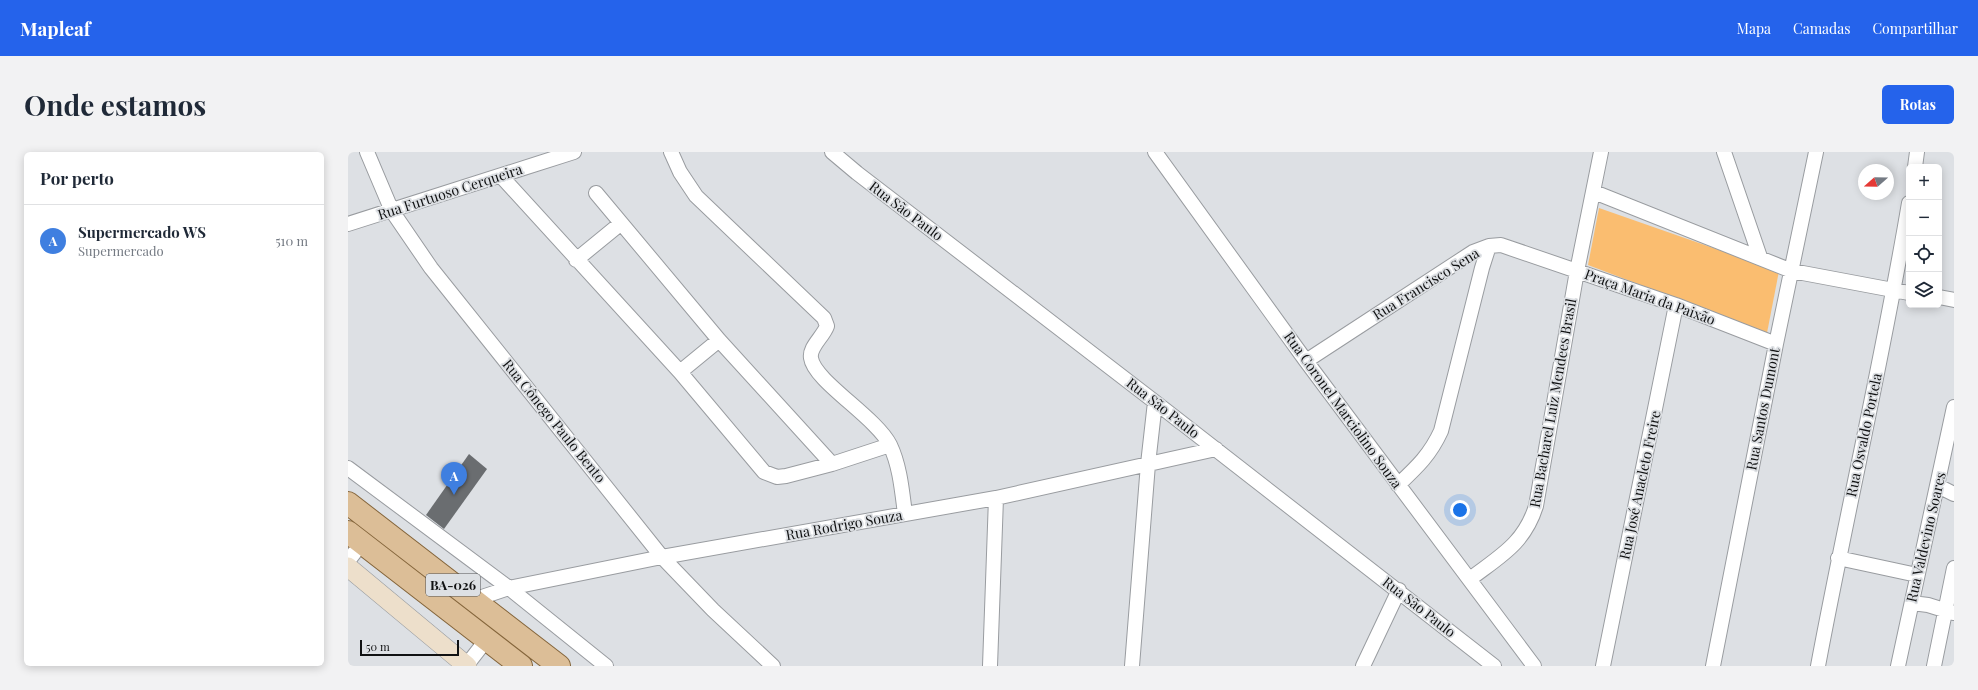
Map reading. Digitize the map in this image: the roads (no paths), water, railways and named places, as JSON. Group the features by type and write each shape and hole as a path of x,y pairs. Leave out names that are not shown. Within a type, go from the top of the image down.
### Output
{"main road":[{"name":"BA-026","path":"348,503 558,666"},
{"name":"BA-026","path":"355,537 487,638 521,666"}],"street":[{"name":"Rua Cônego Paulo Bento","path":"367,152 392,211 431,268 662,557 714,610 773,666"},
{"name":"Rua Furtuoso Cerqueira","path":"348,224 574,152"},
{"path":"671,152 680,172 696,196 821,314 827,326 811,351 812,364 822,378 879,429 890,445 896,461 906,514"},
{"name":"Rua São Paulo","path":"832,152 857,173 1399,590 1494,666"},
{"name":"Rua Coronel Marciolino Souza","path":"1155,152 1306,361 1534,666"},
{"name":"Praça Maria da Paixão","path":"1601,152 1577,271 1676,305 1776,344"},
{"path":"1724,152 1760,258"},
{"name":"Rua Santos Dumont","path":"1713,666 1776,344 1816,152"},
{"path":"1916,164 1918,152"},
{"path":"501,176 576,260 680,372 758,466 770,476 786,476 832,464 890,445"},
{"path":"1594,192 1792,271 1906,293"},
{"path":"596,193 620,224 719,340 832,464"},
{"name":"Rua Osvaldo Portela","path":"1818,666 1838,558 1894,291 1906,221"},
{"path":"576,260 620,224"},
{"name":"Rua Francisco Sena","path":"1306,361 1457,262 1473,252 1489,246 1501,245 1512,248 1577,271"},
{"path":"1398,485 1423,462 1433,448 1441,431 1489,246"},
{"name":"Rua Bacharel Luiz Mendees Brasil","path":"1470,579 1514,544 1525,533 1531,522 1536,506 1577,271"},
{"path":"1942,298 1954,300"},
{"name":"Rua José Anacleto Freire","path":"1603,666 1676,305"},
{"path":"680,372 719,340"},
{"path":"1132,666 1148,464 1155,402"},
{"name":"Rua Valdevino Soares","path":"1898,666 1954,407"},
{"name":"Rua Rodrigo Souza","path":"473,600 509,588 662,557 996,498 1216,449"},
{"path":"348,468 509,588 606,666"},
{"path":"1938,486 1954,494"},
{"path":"990,666 996,498"},
{"path":"348,562 355,537"},
{"path":"1838,558 1917,575"},
{"path":"348,567 467,666 487,638"},
{"path":"1934,666 1950,612 1954,568"},
{"path":"1363,666 1399,590"},
{"path":"1912,604 1928,605 1950,612"}],"place":[{"name":"Supermercado WS","path":"454,495"}]}
